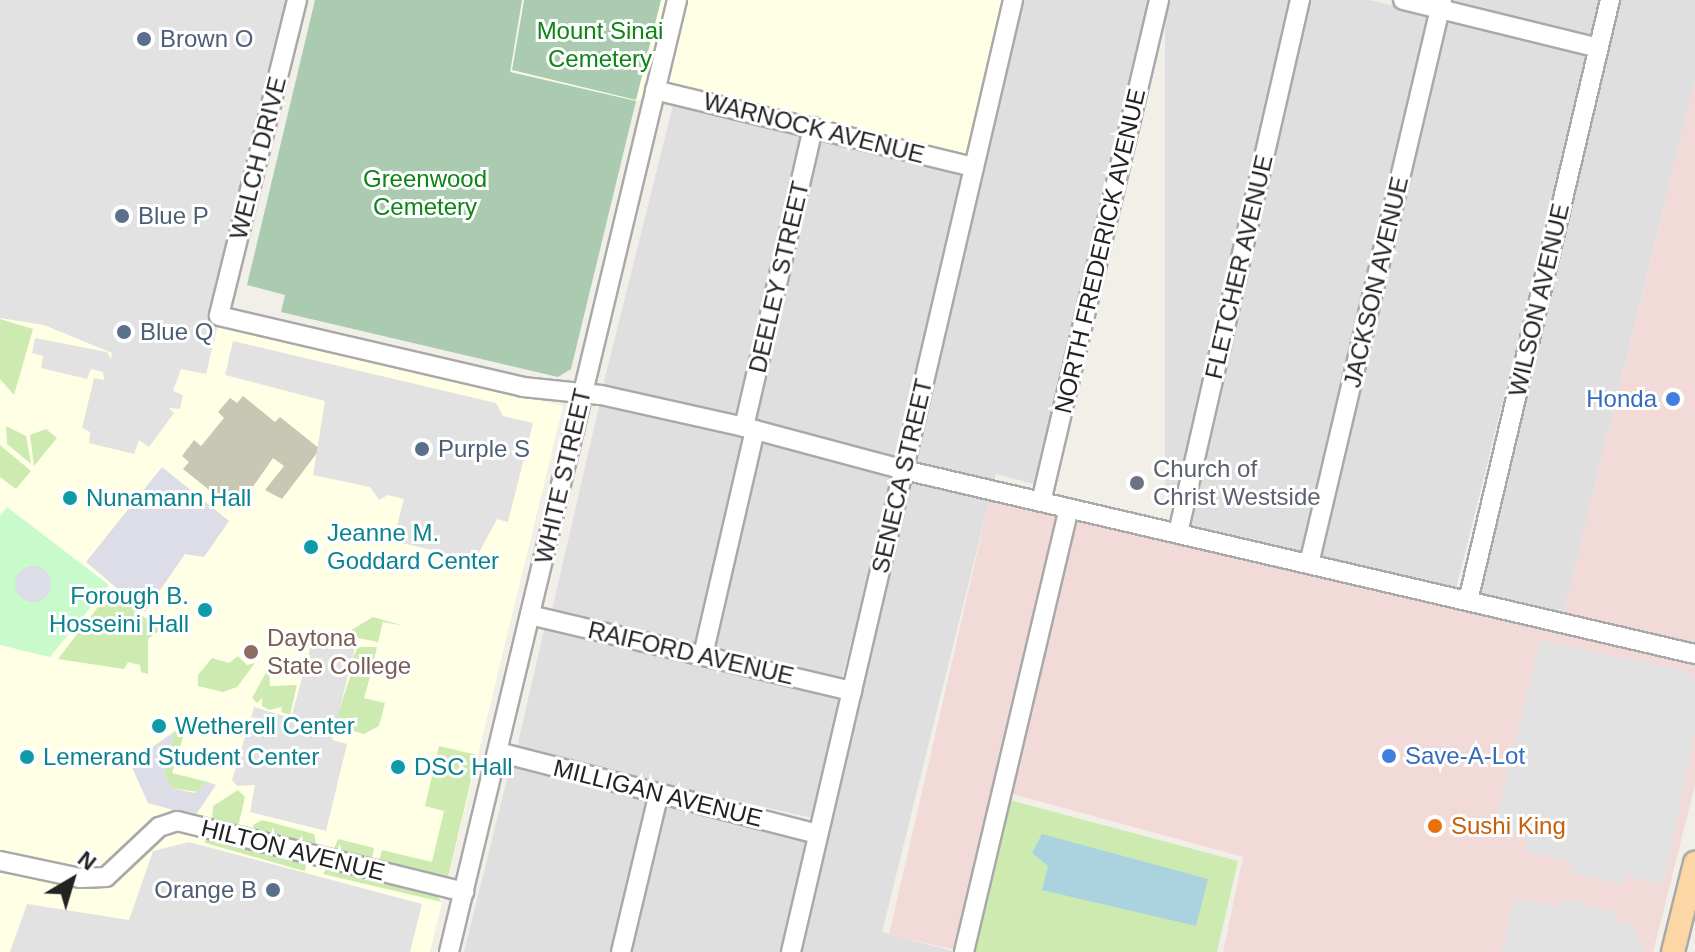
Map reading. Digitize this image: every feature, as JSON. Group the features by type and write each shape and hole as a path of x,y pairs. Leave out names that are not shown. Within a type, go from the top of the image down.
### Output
{"main road":[{"path":"1673,952 1689,914 1695,863"}],"street":[{"name":"WELCH DRIVE","path":"297,0 219,316 523,387 563,395 583,393"},
{"name":"WHITE STREET","path":"449,952 677,0"},
{"name":"SENECA STREET","path":"791,952 1013,0"},
{"name":"NORTH FREDERICK AVENUE","path":"1041,502 1159,0"},
{"name":"FLETCHER AVENUE","path":"1178,533 1300,0"},
{"path":"1403,0 1441,4 1598,48"},
{"name":"WILSON AVENUE","path":"1468,601 1610,0"},
{"name":"JACKSON AVENUE","path":"1309,564 1441,4"},
{"name":"WARNOCK AVENUE","path":"655,90 974,167"},
{"name":"DEELEY STREET","path":"703,655 813,127"},
{"path":"583,393 750,428 904,470 1695,654"},
{"path":"964,952 1069,508"},
{"name":"RAIFORD AVENUE","path":"530,615 852,691"},
{"name":"MILLIGAN AVENUE","path":"498,752 818,834"},
{"path":"621,952 659,793"},
{"name":"HILTON AVENUE","path":"0,861 80,878 106,877 159,827 177,821 464,892"}],"shaded area":[{"name":"Daytona State College","path":"0,0 208,323 563,406 430,952 0,952"},
{"path":"0,0 297,0 206,374 181,369 173,391 183,395 180,409 169,408 174,413 149,447 139,440 134,454 89,443 90,432 82,428 94,378 104,380 103,372 91,369 87,379 41,368 43,356 32,353 35,338 107,352 111,359 112,353 44,325 0,318"},
{"path":"523,0 1005,0 969,155 677,85 636,101 511,71"},
{"path":"1020,0 1152,0 1038,485 996,474 993,483 912,464"},
{"path":"1165,0 1293,0 1293,502 1165,502"},
{"path":"1307,0 1369,0 1432,14 1304,555 1187,524"},
{"path":"1449,0 1603,0 1593,39"},
{"path":"1617,0 1695,0 1695,81 1563,615 1476,595"},
{"path":"1445,17 1590,53 1455,593 1310,556"},
{"path":"1695,81 1695,646 1563,615"},
{"path":"674,101 805,134 733,421 602,388"},
{"path":"818,136 966,173 896,457 747,420"},
{"name":"Purple S","path":"233,341 496,403 503,416 533,423 508,522 497,519 475,560 393,541 404,499 388,495 379,500 370,487 313,475 325,401 225,375"},
{"path":"243,396 275,422 280,417 320,449 282,499 265,490 284,466 273,458 241,504 234,498 228,505 183,469 189,462 182,456 194,440 201,446 224,418 218,412 230,398 237,403"},
{"path":"600,402 747,436 699,646 551,612"},
{"path":"760,438 896,474 840,685 704,649"},
{"path":"162,467 229,521 204,557 185,554 145,612 86,562"},
{"path":"909,478 990,497 882,932 956,952 798,952"},
{"path":"990,497 1061,513 960,951 889,934"},
{"path":"1073,517 1695,661 1695,785 1653,952 1223,952 1243,857 1009,793"},
{"path":"33,566 46,571 51,584 46,597 33,602 20,597 15,584 20,571"},
{"path":"545,626 844,695 816,819 516,750"},
{"path":"314,634 356,643 332,740 347,744 326,831 250,812 255,785 237,786 232,780 254,707 291,718"},
{"path":"1540,640 1686,671 1695,678 1695,733 1664,884 1626,876 1624,885 1570,872 1573,862 1526,851 1528,839 1493,833"},
{"path":"175,731 164,774 172,788 194,793 208,782 216,785 195,816 148,803 130,763"},
{"path":"511,763 651,799 614,952 464,952"},
{"path":"664,802 810,839 784,952 628,952"},
{"name":"Orange B","path":"189,842 422,904 410,952 10,952 27,904 129,920 153,851"},
{"path":"1514,898 1561,908 1564,899 1616,912 1617,921 1633,923 1644,952 1502,952"}],"green space":[{"name":"Greenwood Cemetery","path":"315,0 522,0 510,72 636,101 571,369 558,377 281,312 285,295 247,285"},
{"name":"Mount Sinai Cemetery","path":"524,0 661,0 636,100 512,70"},
{"path":"0,319 33,329 14,395 0,379"},
{"path":"6,426 26,436 31,464 7,444"},
{"path":"46,429 57,438 34,466 30,435"},
{"path":"0,445 31,471 16,489 0,477"},
{"path":"7,507 109,585 50,657 0,645 0,516"},
{"path":"111,590 160,630 148,639 148,674 141,672 140,665 128,662 124,669 58,659"},
{"path":"373,617 404,626 383,622 378,642 343,635"},
{"path":"358,647 377,647 371,672 349,665"},
{"path":"238,656 247,665 255,663 237,687 223,692 198,686 198,675 212,658 229,663"},
{"path":"269,667 270,686 297,685 290,715 281,712 282,707 269,710 262,706 262,698 257,703 252,698"},
{"path":"351,674 370,677 364,698 385,703 379,726 364,734 334,726"},
{"path":"175,731 184,734 172,773 208,782 198,792 172,788 164,774"},
{"path":"439,746 477,755 448,877 378,865 382,850 432,862 444,811 425,806"},
{"path":"238,790 245,797 239,823 234,827 212,821 213,806"},
{"path":"1006,799 1238,861 1217,952 972,952"},
{"path":"262,820 314,834 316,843 255,833 253,825"},
{"path":"207,834 307,863 304,871 205,843"},
{"path":"338,839 374,848 371,863 333,851"},
{"path":"327,867 435,893 442,902 323,874"}],"water":[{"path":"1042,834 1208,879 1196,926 1042,890 1048,866 1032,853"}],"place":[{"name":"Brown O","path":"144,39"},
{"name":"Blue P","path":"122,216"},
{"name":"Blue Q","path":"124,332"},
{"name":"Honda","path":"1673,399"},
{"name":"Purple S","path":"422,449"},
{"name":"Church of Christ Westside","path":"1137,483"},
{"name":"Nunamann Hall","path":"70,498"},
{"name":"Jeanne M. Goddard Center","path":"311,547"},
{"name":"Forough B. Hosseini Hall","path":"205,610"},
{"name":"Daytona State College","path":"251,652"},
{"name":"Wetherell Center","path":"159,726"},
{"name":"Save-A-Lot","path":"1389,756"},
{"name":"Lemerand Student Center","path":"27,757"},
{"name":"DSC Hall","path":"398,767"},
{"name":"Sushi King","path":"1435,826"},
{"name":"Orange B","path":"273,890"}]}
